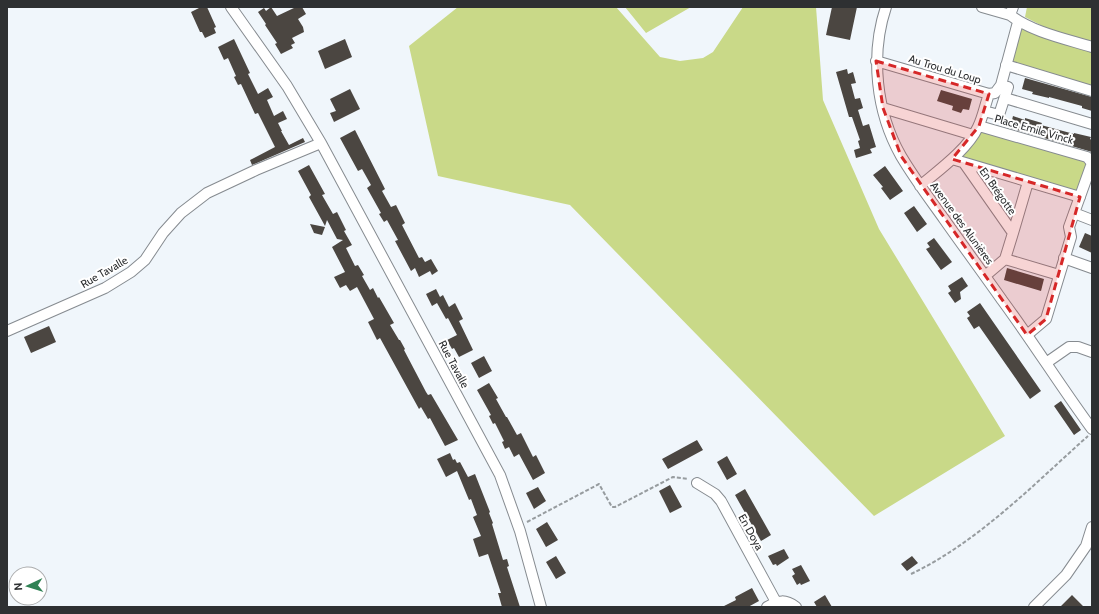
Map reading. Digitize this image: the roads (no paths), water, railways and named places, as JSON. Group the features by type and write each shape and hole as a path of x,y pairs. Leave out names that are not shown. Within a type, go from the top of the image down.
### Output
{"street":[{"name":"Rue Tavalle","path":"231,7 287,86 321,143 500,475 518,527 542,607"},
{"name":"Avenue des Alunières","path":"886,7 878,34 876,61 878,86 883,108 895,144 920,186 1028,335 1075,407 1092,429"},
{"path":"982,7 1009,13 1056,36 1092,47"},
{"name":"Place Emile Vinck","path":"984,111 1000,116 1008,87 1001,85 1006,65 1009,13"},
{"name":"Au Trou du Loup","path":"876,61 989,94 979,126 973,135 952,159 920,186"},
{"path":"1006,65 1092,90"},
{"path":"989,94 995,93 1001,85"},
{"name":"Place Emile Vinck","path":"1004,98 1092,124"},
{"path":"883,108 973,135"},
{"name":"Place Emile Vinck","path":"979,126 1087,157 1092,163 1085,193"},
{"name":"Rue Tavalle","path":"7,331 105,288 131,272 145,260 163,233 181,213 207,193 256,170 321,143"},
{"name":"En Brégotte","path":"952,159 1028,182 1085,193"},
{"name":"En Brégotte","path":"964,163 1013,233"},
{"name":"En Brégotte","path":"1005,259 1028,182"},
{"path":"1028,335 1046,319 1071,237 1069,227 1074,213 1085,193"},
{"path":"1074,213 1092,220"},
{"path":"1064,258 1092,268"},
{"path":"985,276 1005,259 1059,275"},
{"path":"1046,363 1069,347 1078,347 1092,352"},
{"name":"En Doya","path":"697,483 715,494 721,501 771,604"},
{"path":"1034,607 1066,575 1086,546 1092,527"},
{"path":"771,604 787,602 796,607"}]}
